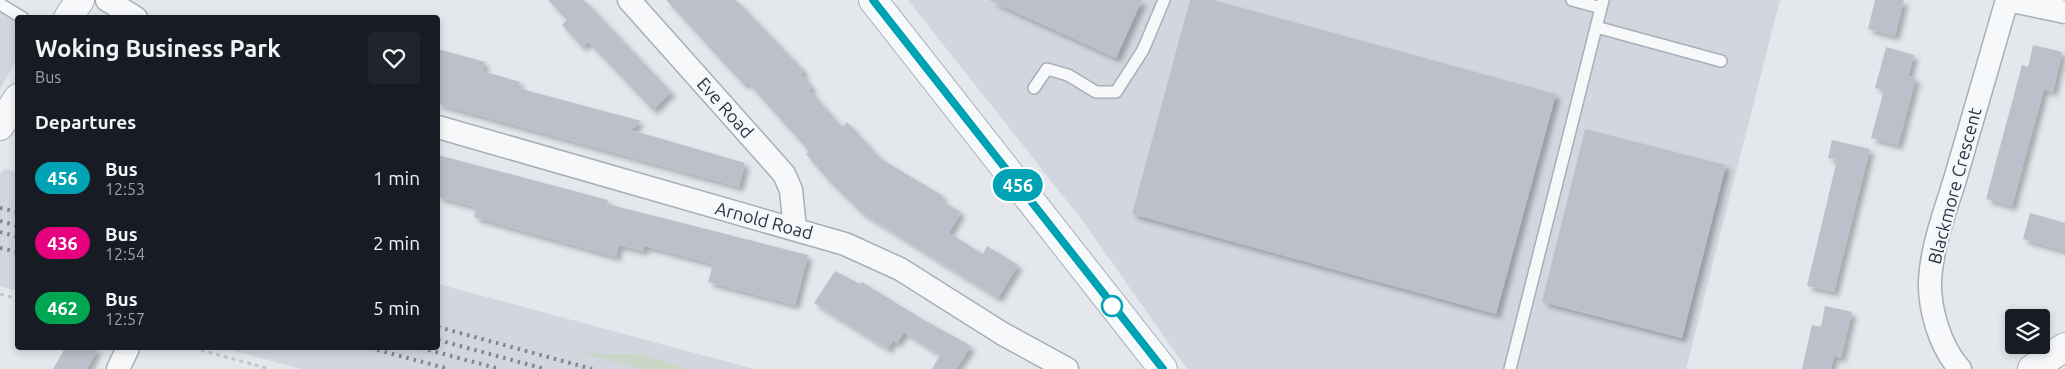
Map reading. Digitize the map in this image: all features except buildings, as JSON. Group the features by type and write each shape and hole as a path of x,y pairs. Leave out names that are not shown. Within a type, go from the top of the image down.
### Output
{"street":[{"path":"70,15 80,0"},
{"path":"108,0 131,15"},
{"name":"Eve Road","path":"629,0 784,174 791,190 795,228"},
{"path":"873,0 1156,367"},
{"path":"2007,0 2065,12"},
{"name":"Blackmore Crescent","path":"1960,369 1946,348 1940,333 1932,301 1930,279 1939,232 2007,0"},
{"path":"0,126 15,103"},
{"name":"Arnold Road","path":"440,128 755,220 795,228 845,244 900,269 1003,334 1067,369"},
{"path":"2032,369 2065,347"},
{"path":"118,369 127,350"}],"lane":[{"path":"1034,88 1047,70 1068,75 1096,92 1116,92 1143,50 1164,0"},
{"path":"1510,369 1602,4 1572,0"},
{"path":"0,4 18,15"},
{"path":"1596,27 1721,61"}],"path":[{"path":"0,294 15,298"},
{"path":"201,350 270,369"}],"shaded area":[{"path":"908,0 1780,0 1686,369 1187,369 1082,220"},
{"path":"0,4 15,16 15,63 0,89"},
{"path":"4,169 15,172 15,290 0,286 0,174"},
{"path":"440,285 754,369 301,369 230,350 440,350"}],"green space":[{"path":"581,353 643,355 689,369 643,369"}],"railway":[{"path":"0,208 15,211"},
{"path":"0,221 15,225"},
{"path":"0,232 15,236"},
{"path":"0,248 15,251"},
{"path":"440,328 592,369"},
{"path":"440,341 545,369"},
{"path":"378,350 449,369"},
{"path":"429,350 500,369"}],"bus line":[{"name":"456","path":"873,0 1163,369"}]}
